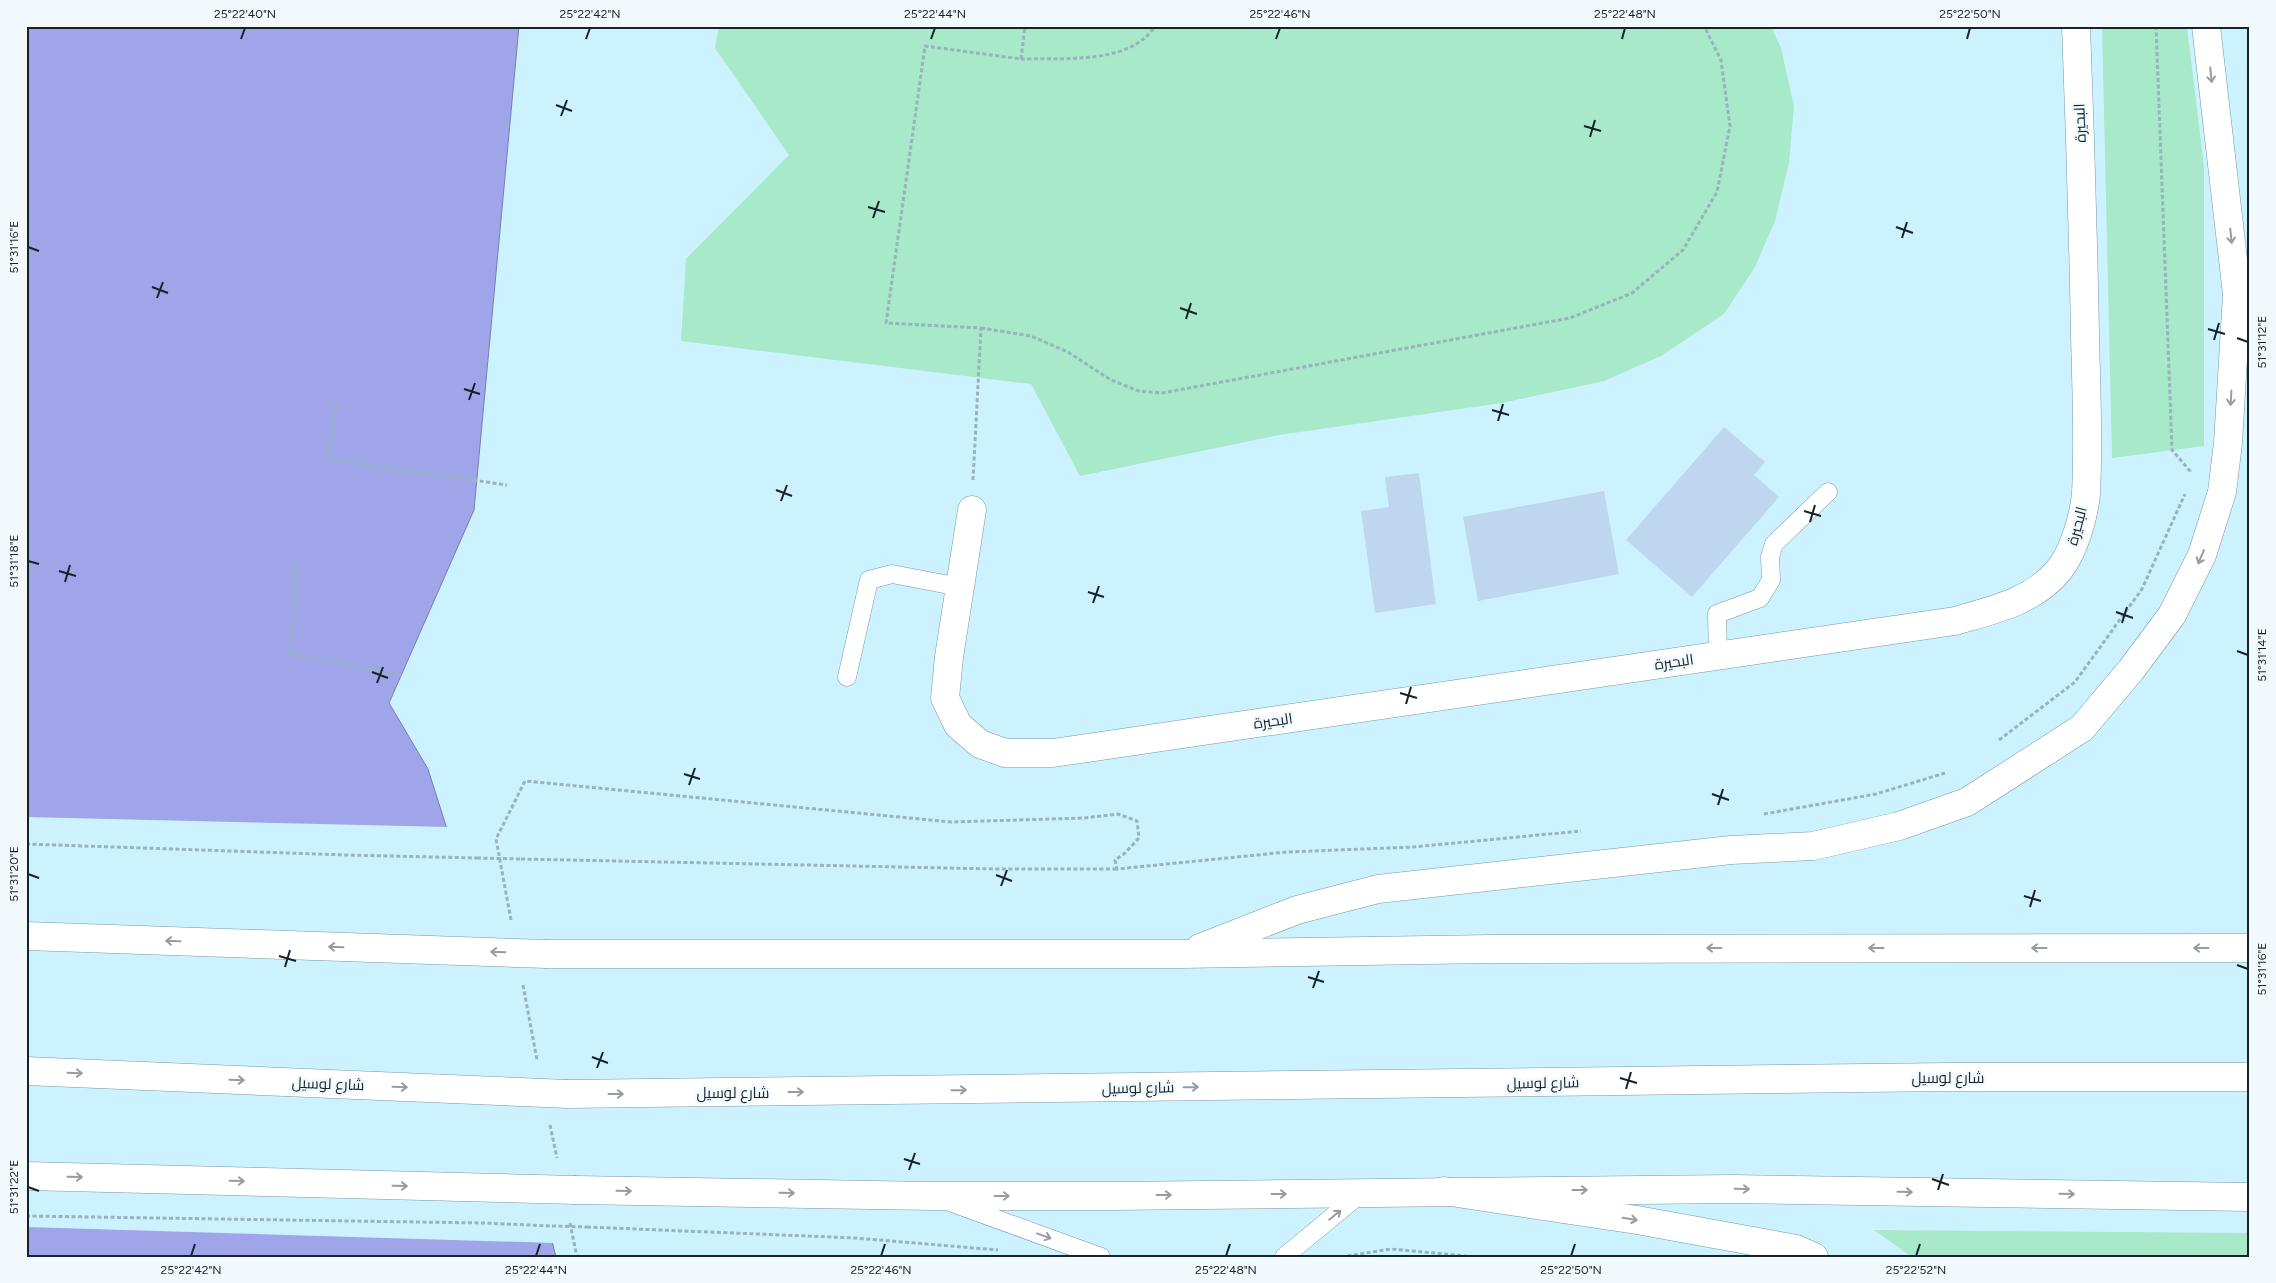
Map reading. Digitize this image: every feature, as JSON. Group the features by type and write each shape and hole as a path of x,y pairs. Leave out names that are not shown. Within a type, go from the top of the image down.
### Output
{"main road":[{"name":"البحيرة","path":"972,510 945,698 958,725 980,744 1005,753 1053,753 1955,621 2006,606 2038,591 2059,570 2074,546 2086,494 2087,435 2082,187 2076,26"},
{"path":"1182,954 1297,910 1378,889 1731,850 1813,846 1900,826 1967,802 2082,728 2131,670 2172,615 2202,555 2222,492 2228,442 2237,294 2206,26"},
{"path":"26,936 547,954 1182,954 1491,949 2250,948"},
{"name":"شارع لوسيل","path":"26,1071 568,1094 1950,1077 2250,1078"},
{"path":"26,1176 576,1190 933,1196 1360,1194 1444,1191 1732,1189 2250,1197"},
{"path":"1444,1191 1646,1222 1796,1249 1814,1257"}],"lane":[{"path":"1718,655 1716,640 1718,614 1760,598 1771,580 1770,557 1774,544 1788,533 1828,492"},
{"path":"847,677 869,580 892,574 960,587"},
{"path":"1284,1257 1360,1194"},
{"path":"933,1196 1101,1257"}],"path":[{"path":"1021,59 1025,26"},
{"path":"1156,26 1142,40 1125,49 1097,57 1021,59 925,46 886,323 981,328 1031,336 1068,352 1111,380 1139,391 1162,393 1570,318 1632,293 1683,250 1717,192 1730,126 1721,60 1704,26"},
{"path":"972,510 981,328"},
{"path":"336,406 327,459 507,485"},
{"path":"297,565 290,654 401,675"},
{"path":"26,844 521,859 986,869 1117,869"},
{"path":"532,1036 538,1064"},
{"path":"550,1122 558,1161"},
{"path":"26,1216 483,1223 855,1238 1000,1250"},
{"path":"569,1218 577,1257"},
{"path":"1342,1257 1391,1249 1477,1257"}],"green space":[{"path":"719,26 1771,26 1781,48 1794,106 1789,163 1775,221 1755,267 1724,314 1661,356 1604,381 1502,403 1279,435 1080,476 1031,384 681,341 686,259 789,155 715,48"},
{"path":"2102,26 2187,26 2204,167 2204,446 2112,458"},
{"path":"1874,1230 2250,1233 2250,1257 1912,1257"}],"water":[{"path":"26,26 519,26 474,510 389,703 428,769 453,848 556,1257 26,1257"}],"pier":[{"path":"26,817 449,827 555,1243 26,1227"}],"building":[{"path":"1724,427 1765,462 1754,475 1779,497 1692,597 1626,540"},
{"path":"1419,473 1436,604 1375,613 1361,511 1389,507 1385,477"},
{"path":"1604,491 1619,574 1478,601 1463,517"}]}
